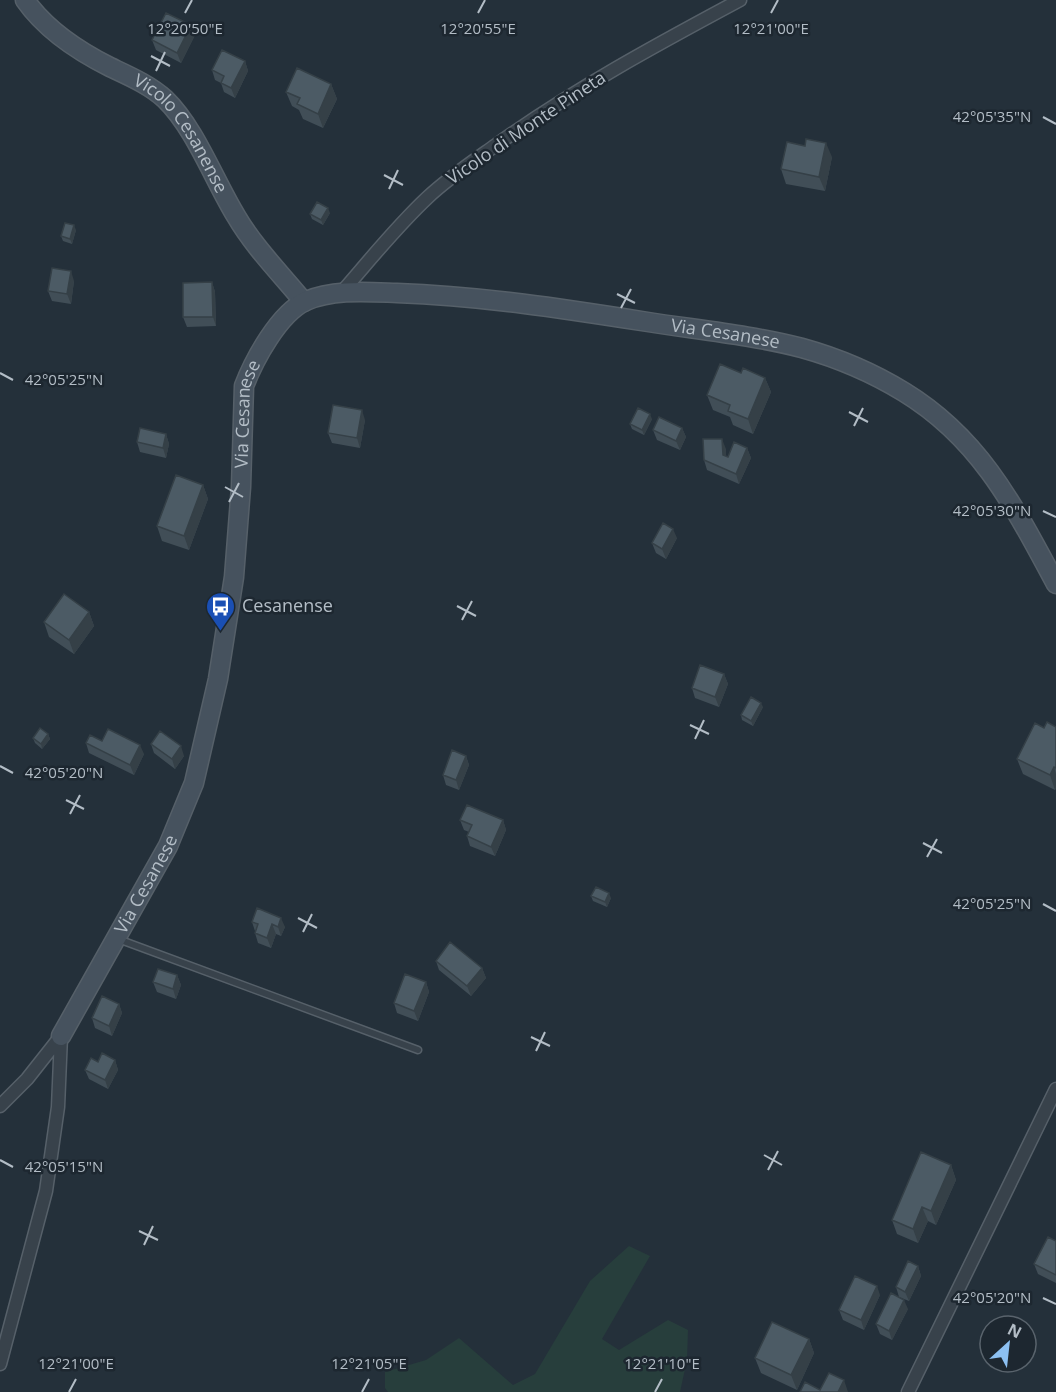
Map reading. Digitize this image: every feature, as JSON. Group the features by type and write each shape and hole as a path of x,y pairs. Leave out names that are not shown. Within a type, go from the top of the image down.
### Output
{"street":[{"name":"Vicolo Cesanense","path":"25,0 44,22 64,39 99,62 146,85 166,100 188,128 238,219 304,302"},
{"name":"Vicolo di Monte Pineta","path":"341,293 402,222 428,196 459,171 572,93 617,66 740,0"},
{"name":"Via Cesanese","path":"0,1364 46,1191 58,1107 61,1036 168,846 194,783 203,750 218,679 234,577 241,487 244,386 264,345 287,316 304,302 341,293 417,293 526,303 742,336 800,347 826,355 856,367 906,393 954,431 984,463 1002,487 1056,584"},
{"path":"0,1106 27,1079 61,1036"},
{"path":"908,1392 1056,1089"}],"lane":[{"path":"116,938 418,1050"}],"green space":[{"path":"629,1246 650,1256 602,1339 619,1350 668,1320 688,1330 687,1360 680,1392 388,1392 385,1388 385,1372 426,1360 459,1338 513,1385 535,1374 590,1281"}],"building":[{"path":"166,13 191,25 177,53 152,40"},
{"path":"222,50 245,61 231,88 221,83 224,76 212,70"},
{"path":"297,68 331,84 318,114 297,104 300,98 286,92"},
{"path":"806,139 826,143 819,177 781,169 787,142 805,146"},
{"path":"317,202 328,208 321,220 310,214"},
{"path":"65,223 74,225 70,239 61,236"},
{"path":"52,268 71,271 67,294 48,291"},
{"path":"212,282 213,317 183,317 183,283"},
{"path":"720,364 741,373 743,368 765,378 748,419 728,411 730,405 707,395"},
{"path":"333,405 362,410 357,438 328,433"},
{"path":"638,408 650,414 642,430 630,424"},
{"path":"659,417 682,428 676,441 653,430"},
{"path":"140,428 166,434 163,448 137,442"},
{"path":"703,439 722,439 723,455 728,457 734,442 747,448 736,474 704,460"},
{"path":"176,475 203,485 184,536 157,526"},
{"path":"663,523 673,529 662,549 652,543"},
{"path":"64,594 89,612 69,640 44,622"},
{"path":"700,665 724,674 715,697 692,688"},
{"path":"751,697 761,703 751,721 741,715"},
{"path":"1047,722 1056,727 1056,768 1054,767 1050,775 1017,759 1035,723 1044,728"},
{"path":"40,728 48,734 41,744 33,738"},
{"path":"108,729 140,745 130,765 86,743 90,735 102,741"},
{"path":"160,731 181,746 172,759 151,744"},
{"path":"452,750 466,756 456,780 443,775"},
{"path":"467,805 503,820 491,847 467,836 472,825 460,820"},
{"path":"596,887 609,893 605,902 591,896"},
{"path":"257,908 281,918 278,927 272,924 267,938 255,933 258,924 252,922"},
{"path":"450,942 482,968 467,986 436,961"},
{"path":"158,969 177,975 173,989 153,982"},
{"path":"405,974 426,982 414,1011 394,1003"},
{"path":"102,996 119,1004 109,1026 92,1018"},
{"path":"102,1053 115,1060 105,1080 85,1070 91,1058 98,1062"},
{"path":"921,1152 951,1165 931,1211 922,1207 913,1229 892,1220"},
{"path":"1048,1237 1056,1241 1056,1275 1034,1264"},
{"path":"908,1261 918,1266 905,1292 896,1287"},
{"path":"855,1276 877,1286 861,1320 839,1310"},
{"path":"891,1293 904,1300 889,1331 876,1324"},
{"path":"772,1322 809,1339 791,1375 755,1358"},
{"path":"829,1373 844,1380 838,1392 800,1392 805,1382 820,1390"}],"place":[{"name":"Cesanense","path":"221,632"}]}
